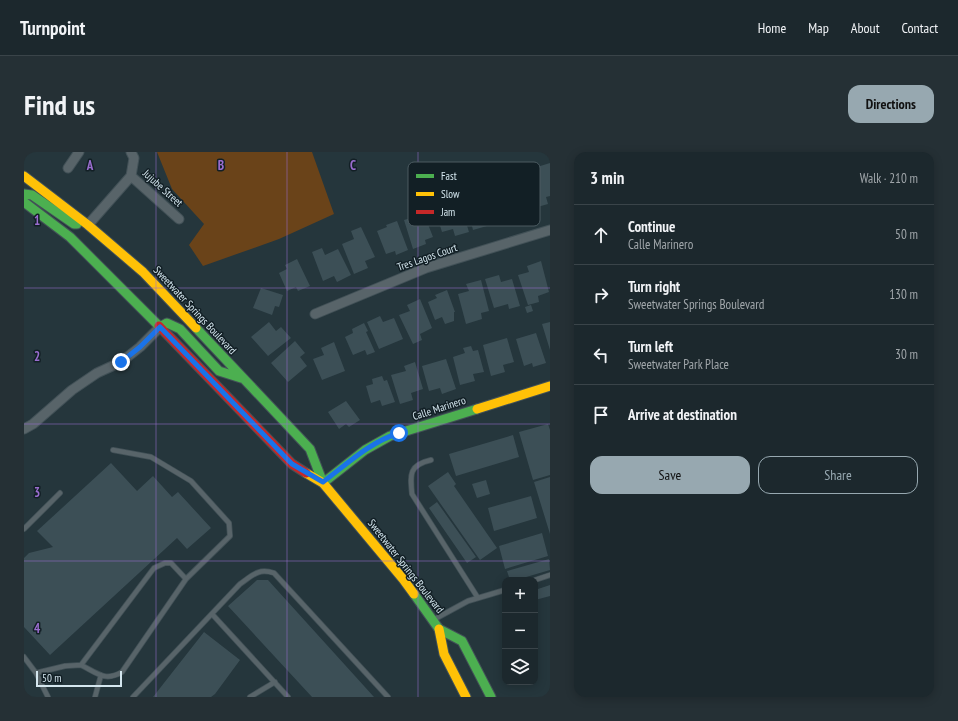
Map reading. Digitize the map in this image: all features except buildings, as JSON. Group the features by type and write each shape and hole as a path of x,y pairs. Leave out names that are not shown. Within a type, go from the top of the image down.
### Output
{"main road":[{"name":"Sweetwater Springs Boulevard","path":"24,176 88,225 143,272 310,449 323,482 403,580 439,629 444,654 466,697"},
{"path":"24,194 32,195 74,224 88,225"},
{"name":"Sweetwater Springs Boulevard","path":"24,202 70,237 160,327 292,464 323,482"},
{"path":"160,327 167,323 180,330 219,370 244,379"},
{"name":"Calle Marinero","path":"323,482 365,450 390,436 550,386"},
{"name":"Sweetwater Springs Boulevard","path":"439,629 462,641 491,697"}],"street":[{"path":"68,168 79,152"},
{"path":"88,225 131,176 134,158 131,152"},
{"name":"Jujube Street","path":"131,176 180,219"},
{"name":"Tres Lagos Court","path":"314,314 426,268 550,230"},
{"path":"24,429 33,424 72,390 97,373 121,362 140,347 160,327"}],"lane":[{"path":"36,673 65,666 81,665 106,677 114,676 122,672 186,579 230,536 229,523 191,481 151,457 113,450"},
{"path":"431,460 420,462 412,471 410,480 412,494 478,598"},
{"path":"24,529 60,493"},
{"path":"81,665 154,568 171,562 186,579"},
{"path":"133,697 240,584 255,573 265,570 274,573 388,697"},
{"path":"538,579 550,575"},
{"path":"433,620 468,601 502,591"},
{"path":"212,614 288,697"},
{"path":"24,657 36,673 48,697"},
{"path":"95,697 101,675"},
{"path":"250,697 275,682"}],"shaded area":[{"path":"157,152 312,152 334,214 279,239 203,266 189,245 204,224 172,189"}],"traffic: fast":[{"path":"24,194 32,195 74,224 77,224"},
{"path":"24,202 70,237 159,326"},
{"path":"160,327 167,323 180,329 219,371 241,378"},
{"path":"196,328 310,449 323,483"},
{"path":"323,483 365,450 390,436 477,409"},
{"path":"414,594 439,629 462,641 491,697"}],"traffic: slow":[{"path":"24,176 88,225 143,272 196,328"},
{"path":"477,409 550,386"},
{"path":"306,473 323,483 414,594"},
{"path":"439,629 444,654 466,697"}],"traffic: jam":[{"path":"159,326 292,464 306,473"}],"route":[{"path":"121,362 140,347 160,327 292,464 323,482 365,450 390,436 399,433"}]}
